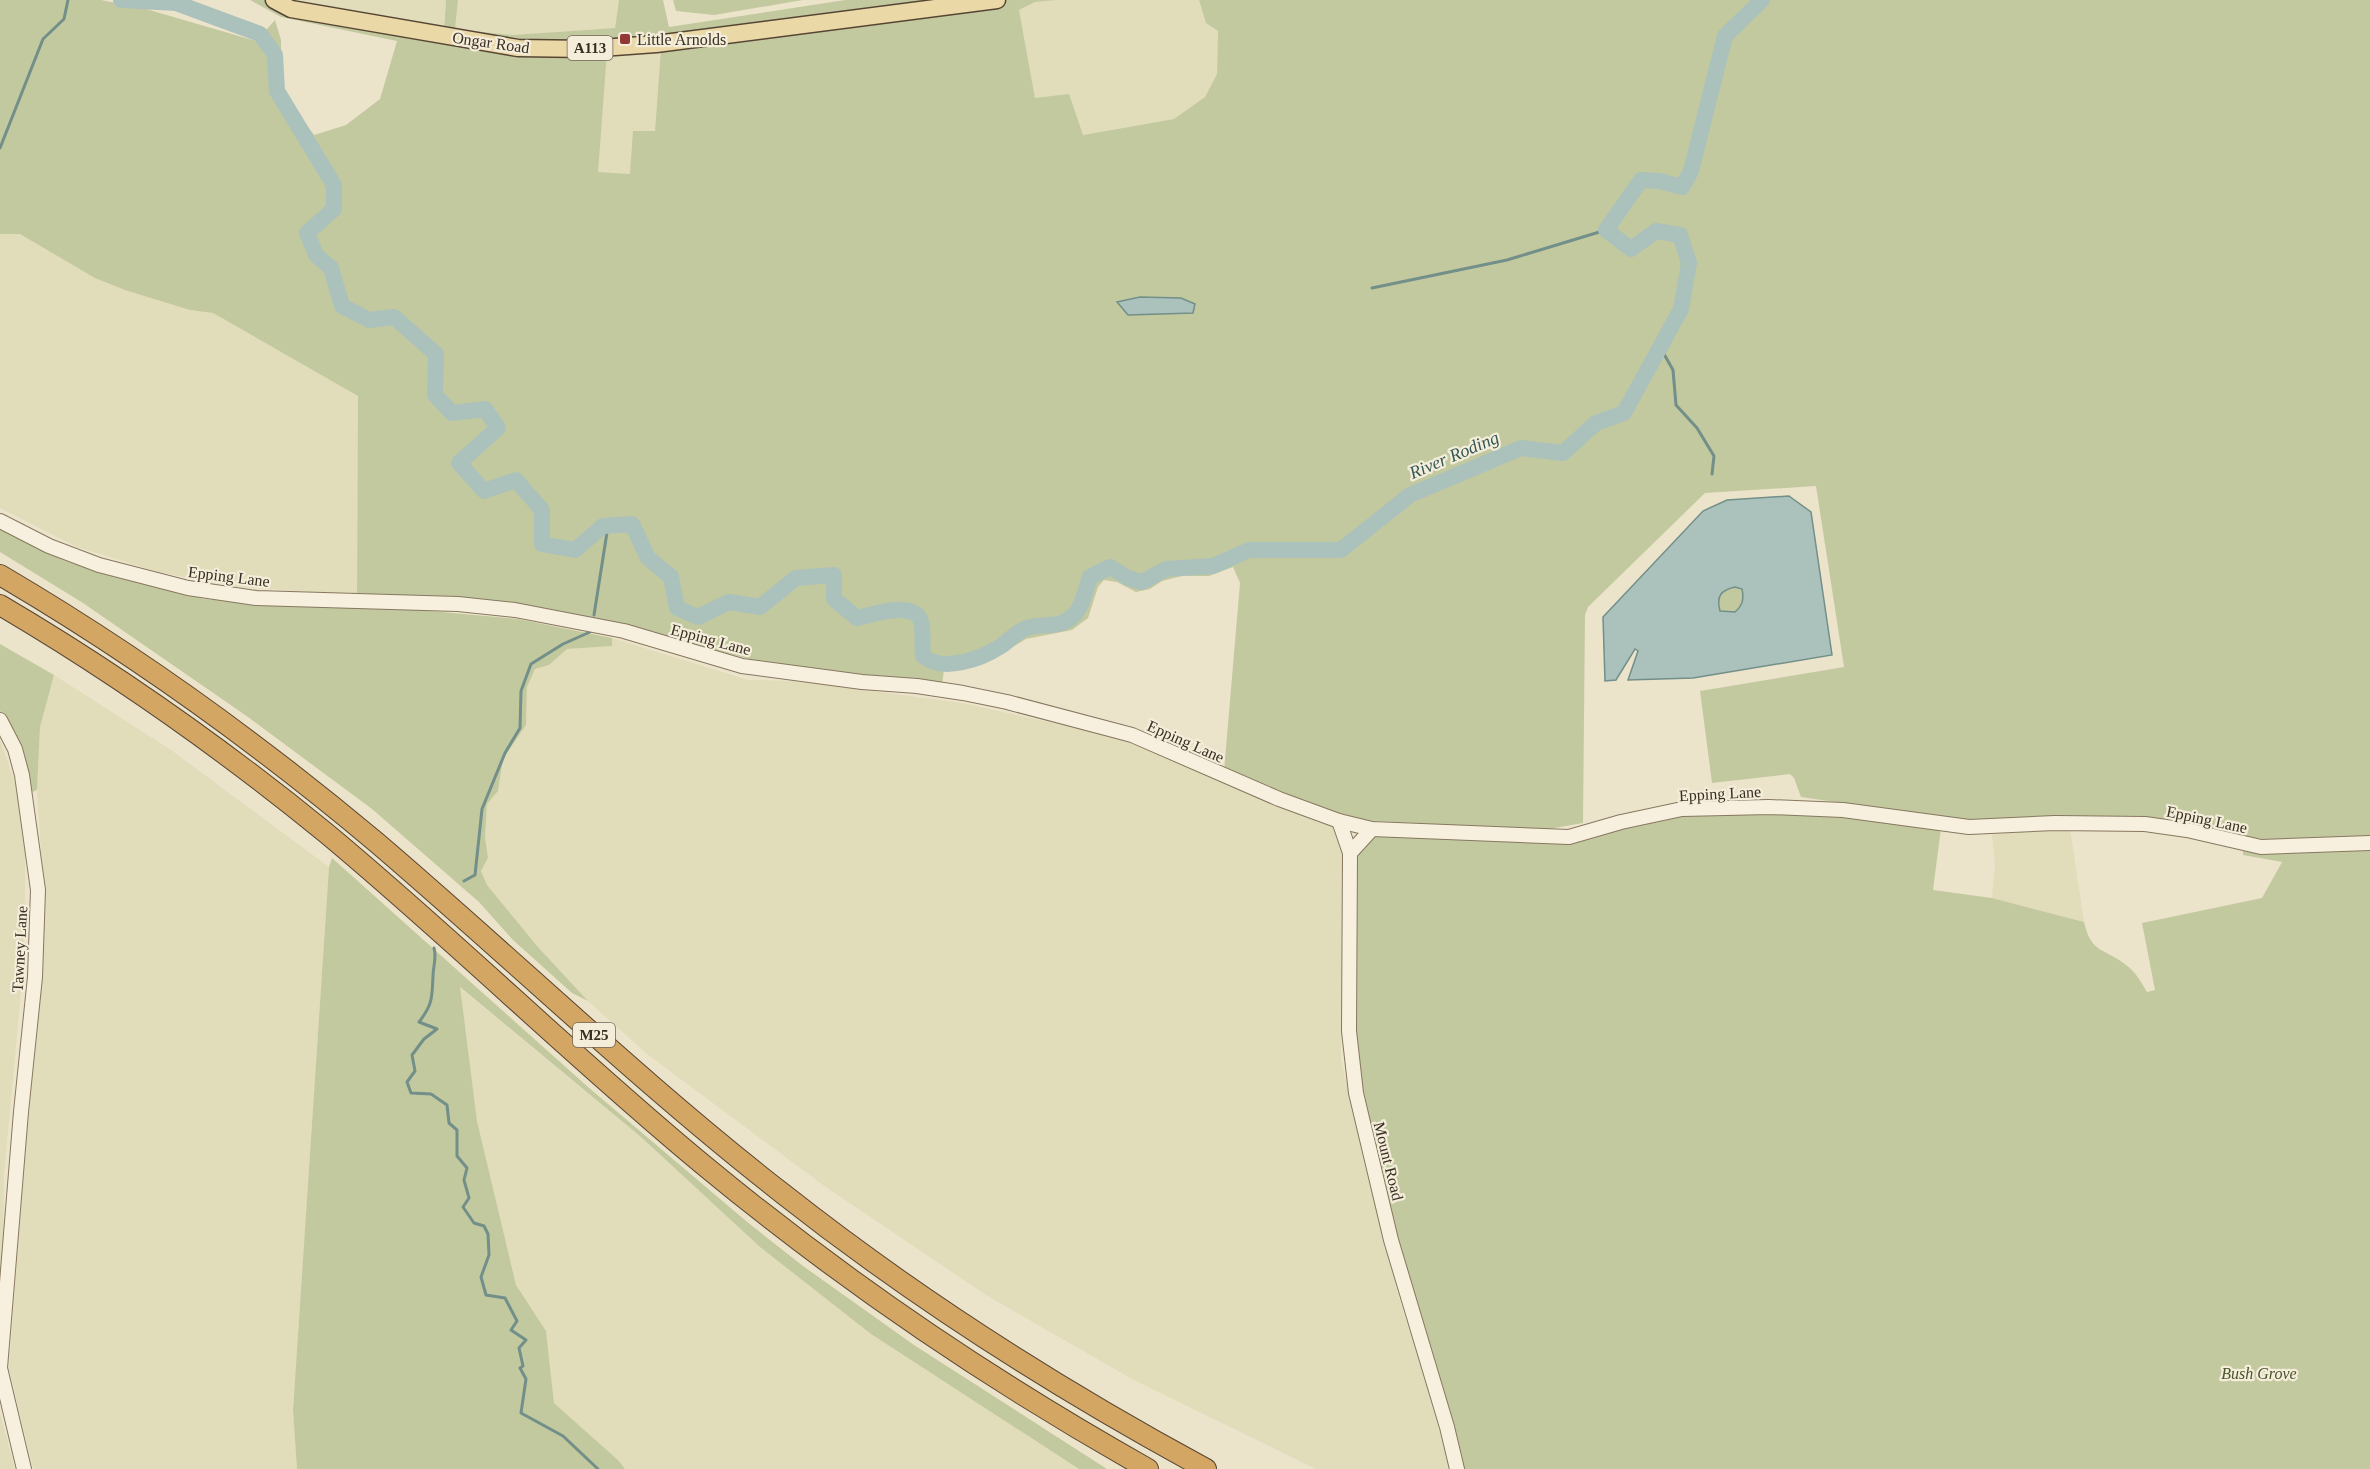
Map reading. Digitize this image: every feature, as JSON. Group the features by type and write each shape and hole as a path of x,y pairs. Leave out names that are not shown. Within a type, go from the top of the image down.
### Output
{"highway":[{"name":"M25","path":"0,575 168,681 295,776 417,877 701,1127 782,1194 864,1256 950,1316 1028,1366 1206,1469"},
{"name":"M25","path":"0,604 140,694 266,785 385,884 667,1134 746,1200 828,1263 914,1324 1001,1381 1149,1469"}],"main road":[{"name":"Ongar Road","path":"274,0 291,9 519,48 656,44 997,0"}],"street":[{"name":"Epping Lane","path":"0,521 49,546 90,562 188,588 285,600 458,604 498,608 624,631 742,666 862,682 917,686 1007,702 1146,740 1279,799 1339,821 1372,829 1569,837 1621,822 1682,810 1793,808 1876,813 1924,822 1970,827 2055,823 2145,824 2187,830 2261,847 2370,843"},
{"name":"Tawney Lane","path":"0,720 15,749 22,775 38,890 35,976 21,1112 0,1368 24,1469"},
{"name":"Mount Road","path":"1339,821 1350,853 1349,1031 1356,1093 1391,1240 1447,1427 1457,1469"},
{"path":"1350,853 1372,829"}],"shaded area":[{"path":"285,0 446,0 444,31"},
{"path":"458,0 619,0 615,28 512,35 455,28"},
{"path":"1199,0 1206,23 1218,31 1217,74 1205,97 1174,119 1082,135 1035,98 1019,10 1035,2"},
{"path":"661,47 655,132 630,174 597,172 607,52"},
{"path":"0,234 20,234 47,247 68,262 190,310 213,313 358,396 357,595 239,587 159,572 77,547 0,508"},
{"path":"612,638 748,680 797,681 962,703 1130,740 1328,822 1336,830 1342,851 1341,1060 1401,1305 1420,1361 1450,1469 1316,1469 1132,1379 986,1295 823,1185 647,1054 588,1001 537,946 487,885 481,871 488,858 485,837 487,804 498,791 503,759 526,725 527,687 535,669 549,665 566,649 612,646"},
{"path":"54,675 171,750 329,867 293,1410 297,1469 33,1469 9,1369 44,896 37,790 40,727"},
{"path":"0,740 20,797 25,845 25,890 24,959 4,1176 3,1264 0,1292"},
{"path":"2070,829 2084,922 1992,898 1995,864 1992,834"},
{"path":"459,987 641,1137 760,1247 871,1334 1079,1469 625,1469 554,1403 546,1331 516,1285 477,1121"},
{"path":"0,1413 15,1469 0,1469"}],"green space":[{"path":"0,0 101,0 146,9 256,41 275,20 281,40 281,90 314,135 346,125 380,99 397,41 281,17 250,0 285,0 444,30 446,0 458,0 455,29 512,35 615,28 619,0 663,0 669,27 845,0 1057,0 1035,2 1019,10 1035,98 1069,94 1083,135 1174,119 1205,97 1217,74 1218,31 1206,23 1199,0 2370,0 2370,837 2349,836 2282,841 2225,835 2186,825 1971,822 1801,797 1794,778 1790,774 1712,783 1700,691 1844,667 1816,486 1705,493 1588,607 1585,615 1583,823 1543,830 1359,820 1257,785 1224,771 1240,583 1233,567 1209,576 1182,576 1162,581 1150,589 1136,592 1117,582 1104,580 1098,587 1088,618 1072,630 1026,639 989,661 944,670 942,685 769,664 616,625 357,595 358,396 213,313 190,310 125,290 95,278 20,234 0,234","holes":["661,48 655,131 633,131 630,174 598,172 607,52"]},
{"path":"673,0 803,0 714,15 676,11"},
{"path":"0,529 68,562 205,599 285,605 409,609 518,619 612,638 612,646 567,649 549,665 535,669 527,687 526,725 503,759 498,791 487,804 485,837 488,858 481,871 487,885 537,946 588,1001 572,993 513,940 479,902 372,809 248,717 83,603 0,552"},
{"path":"1735,587 1742,589 1743,599 1740,607 1735,612 1719,611 1718,601 1721,594"},
{"path":"0,644 54,675 40,727 37,790 32,792 20,746 9,723 0,711"},
{"name":"Bush Grove","path":"1771,810 1876,815 1941,828 1933,890 1992,898 2084,922 2095,945 2130,968 2147,992 2155,990 2142,923 2262,898 2282,862 2243,855 2243,849 2370,849 2370,1469 1462,1469 1395,1230 1355,1054 1357,860 1360,851 1367,841 1378,834 1544,844 1570,842 1683,813"},
{"path":"332,858 588,1087 746,1221 803,1266 914,1345 1107,1469 1079,1469 871,1334 760,1247 641,1137 460,987 477,1121 516,1285 546,1331 554,1403 625,1469 297,1469 293,1410 329,867"}],"water":[{"path":"1140,297 1181,298 1195,304 1193,313 1128,315 1117,302"},
{"path":"1789,496 1811,512 1832,655 1693,678 1628,680 1638,651 1635,649 1616,680 1605,681 1603,617 1703,511 1727,500","holes":["1735,587 1742,589 1740,607 1735,612 1720,611 1721,594"]}],"waterway":[{"path":"0,148 43,39 64,19 68,0"},
{"name":"River Roding","path":"121,0 176,3 260,34 275,55 277,91 334,185 334,209 307,233 316,255 331,268 342,306 369,320 394,317 436,354 435,395 452,413 485,409 498,428 459,463 484,491 516,480 542,510 542,544 575,550 603,526 632,524 648,558 671,577 677,608 698,617 729,602 760,607 796,578 834,575 834,599 857,618 900,610 915,614 920,619 922,627 923,656 931,661 951,664 983,655 1001,646 1023,629 1063,623 1068,620 1080,607 1090,577 1110,567 1128,578 1142,582 1166,569 1213,566 1249,550 1341,550 1410,495 1521,448 1563,453 1596,423 1624,413 1681,309 1689,263 1680,235 1656,231 1631,249 1606,230 1641,180 1659,181 1682,187 1691,171 1725,36 1762,0"},
{"path":"1372,288 1507,260 1606,230"},
{"path":"1660,347 1673,370 1676,405 1697,428 1714,456 1712,474"},
{"path":"594,615 608,526"},
{"path":"464,881 475,875 482,809 505,753 520,728 521,691 531,664 563,644 590,632"},
{"path":"434,948 431,1000 419,1022 437,1029 424,1039 412,1055 415,1071 407,1082 411,1093 431,1094 447,1105 449,1123 457,1130 457,1156 467,1168 464,1180 469,1198 463,1207 474,1223 484,1226 488,1234 489,1255 481,1277 486,1295 505,1298 517,1321 511,1330 526,1340 519,1348 523,1366 520,1368 526,1379 521,1413 563,1436 598,1469"}],"place":[{"name":"Little Arnolds","path":"625,39"}]}
